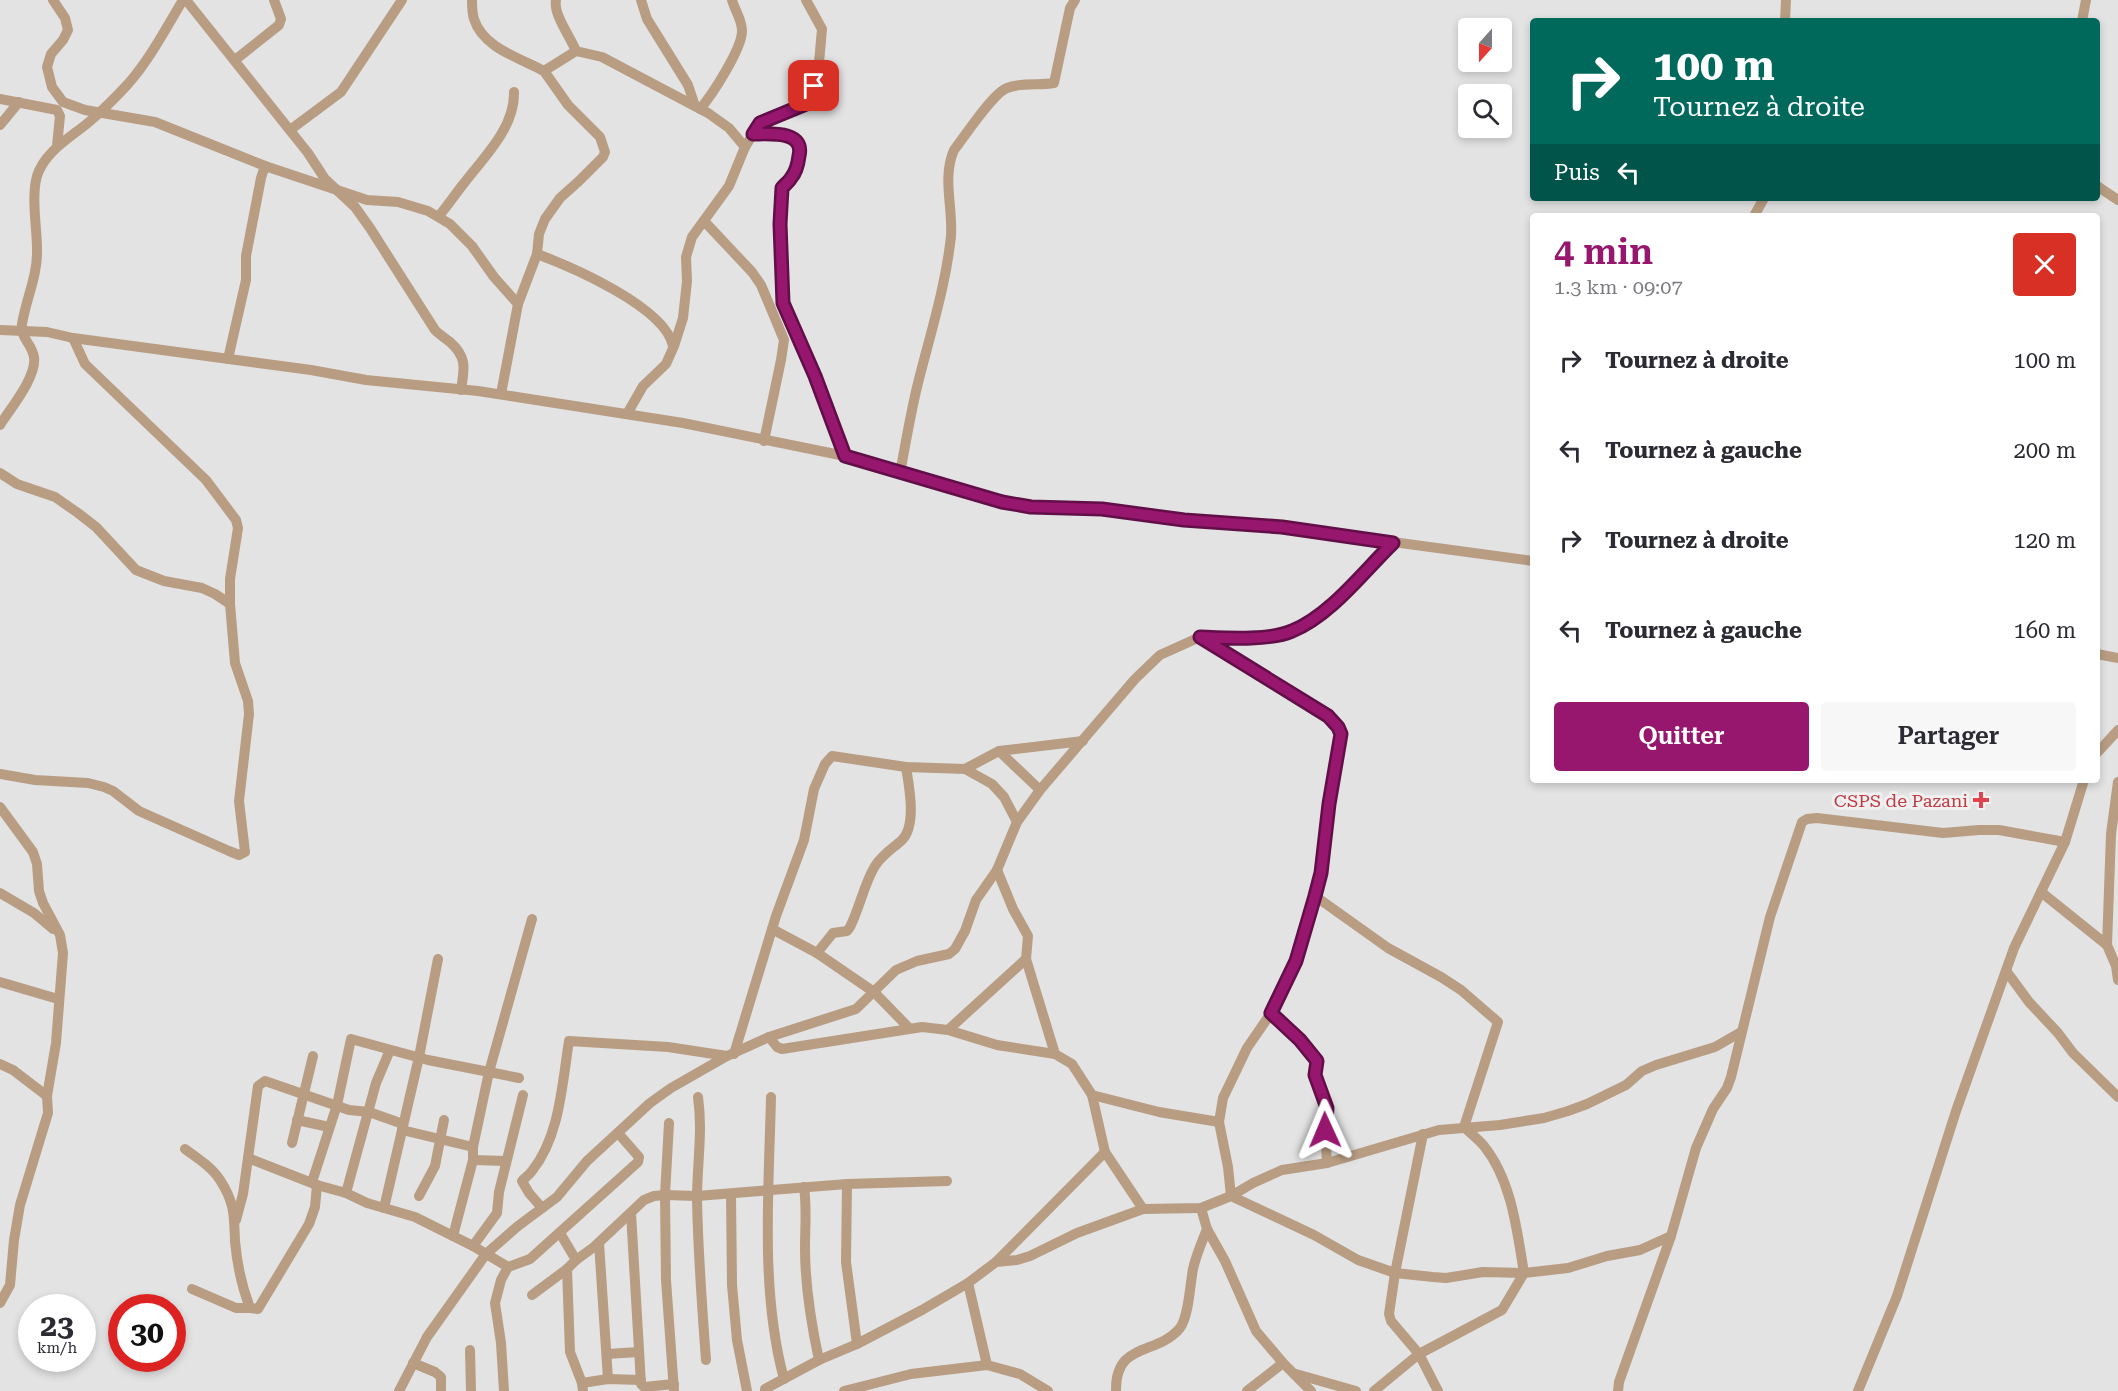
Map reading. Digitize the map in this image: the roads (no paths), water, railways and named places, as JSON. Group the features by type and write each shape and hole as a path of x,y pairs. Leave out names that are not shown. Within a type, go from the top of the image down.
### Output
{"street":[{"path":"53,0 65,18 68,30 48,60 48,76 52,87 63,102 85,110 155,122 265,166 340,192 374,202 408,204 439,216 472,246 494,277 518,304"},
{"path":"0,425 27,382 34,360 31,348 21,330 27,298 36,270 38,252 35,188 37,177 57,146 99,113 136,74 185,0 235,60 321,173 355,207 435,330 451,342 462,357 465,363 461,390"},
{"path":"235,60 279,25 281,19 274,0"},
{"path":"290,130 341,92 402,0"},
{"path":"472,0 474,19 482,33 492,44 511,56 544,71 568,105 600,137 605,152 597,163 555,204 545,219 539,234 537,254 518,304 501,394"},
{"path":"556,0 554,8 556,14 564,24 576,51"},
{"path":"641,0 647,19 688,85 698,108"},
{"path":"698,108 711,96 741,38 741,21 732,0"},
{"path":"627,414 644,386 666,364 674,346 684,311 688,247 696,231 729,186 745,147 760,123 806,104 810,97 818,74 822,29 806,0"},
{"path":"900,473 918,382 942,287 952,212 949,185 951,158 954,150 993,99 1006,88 1036,83 1054,83 1070,8 1075,0"},
{"path":"1785,18 1786,0"},
{"path":"2083,18 2086,0"},
{"path":"544,71 576,51 602,57 698,108 729,128 745,147"},
{"path":"439,216 483,161 500,135 514,101 514,92"},
{"path":"0,99 53,108 59,113 57,146"},
{"path":"0,125 20,102"},
{"path":"753,134 784,134 792,137 801,150 796,171 782,188 780,224 783,303 815,376 845,456"},
{"path":"228,359 246,280 248,267 246,256 265,166"},
{"path":"2100,188 2118,200"},
{"path":"704,221 752,272 761,285 784,340 764,441"},
{"path":"537,254 592,278 633,302 664,326 674,346"},
{"path":"0,330 47,332 73,338 311,370 366,380 501,394 683,423 845,456 1002,502 1031,507 1102,509 1184,520 1282,527 1530,561"},
{"path":"0,774 35,780 88,783 104,787 139,811 229,851 242,855 245,849 239,801 249,714 248,701 235,663 230,604 230,579 237,528 233,514 206,480 85,364 73,338"},
{"path":"0,473 17,484 47,493 96,526 136,570 164,581 202,588 230,604"},
{"path":"399,1391 427,1337 486,1254 557,1197 587,1161 640,1111 671,1088 769,1037 856,1009 896,970 917,961 948,954 955,949 965,931 976,900 997,870 1017,822 1040,790 1136,680 1160,656 1200,637 1278,635 1293,631 1329,608 1393,543"},
{"path":"1200,637 1328,716 1341,734 1329,804 1321,873 1296,961 1271,1013 1246,1048 1223,1098 1219,1122 1231,1196"},
{"path":"2100,655 2118,658"},
{"path":"2100,750 2118,730"},
{"path":"965,769 999,750 1083,741"},
{"path":"999,750 1040,790"},
{"path":"731,1055 790,874 804,840 810,802 825,764 832,756 906,767 965,769 992,784 1004,797 1017,822"},
{"path":"817,952 833,933 846,931 850,927 875,866 883,855 905,836 911,803 906,767"},
{"path":"2107,945 2113,916 2111,834 2118,782"},
{"path":"1858,1391 1897,1296 1956,1111 2014,948 2065,842 2083,783"},
{"path":"0,807 33,852 37,864 39,891 60,935 63,953 56,1043 47,1096 48,1113 20,1205 10,1285 0,1303"},
{"path":"1618,1391 1618,1385 1671,1236 1696,1148 1713,1109 1731,1077 1777,890 1800,826 1807,819 1817,818 1943,833 2000,830 2065,842"},
{"path":"997,870 1013,909 1028,936 1026,959 1055,1053"},
{"path":"0,892 46,922 60,935"},
{"path":"2041,892 2107,945 2116,966 2118,978"},
{"path":"1315,896 1388,948 1451,984 1496,1019 1497,1026 1464,1127"},
{"path":"453,1236 473,1160 473,1147 489,1072 532,919"},
{"path":"772,929 817,952 874,992 909,1028"},
{"path":"384,1208 419,1058 438,959"},
{"path":"948,1030 1026,959"},
{"path":"2007,972 2029,1002 2058,1032 2079,1059 2118,1097"},
{"path":"0,982 58,999"},
{"path":"1271,1013 1300,1040 1317,1061 1315,1075 1327,1108 1326,1163"},
{"path":"769,1037 777,1047 782,1049 909,1028 948,1030 997,1045 1055,1053 1072,1064 1092,1095 1105,1152 1143,1209"},
{"path":"996,1262 1030,1257 1077,1233 1143,1209 1201,1208 1231,1196 1252,1183 1282,1170 1326,1163 1439,1130 1516,1123 1568,1111 1626,1084 1642,1071 1715,1047 1741,1032"},
{"path":"192,1289 236,1308 258,1309 309,1224 315,1207 314,1183 337,1105 351,1039 419,1058 519,1078"},
{"path":"542,1208 522,1181 532,1171 547,1144 555,1120 569,1041 668,1047 731,1055"},
{"path":"345,1193 376,1083 390,1050"},
{"path":"292,1143 313,1056"},
{"path":"0,1064 21,1075 47,1096"},
{"path":"250,1308 242,1286 235,1241 236,1220 243,1194 253,1116 261,1083 265,1081 349,1110 369,1112 440,1140 473,1147"},
{"path":"473,1246 497,1213 499,1192 523,1095"},
{"path":"1092,1095 1159,1112 1219,1122"},
{"path":"698,1097 701,1131 697,1196 706,1360"},
{"path":"771,1097 769,1265 772,1317 784,1379"},
{"path":"297,1120 329,1127"},
{"path":"419,1196 435,1166 444,1120"},
{"path":"631,1213 641,1380 644,1387 674,1388 666,1280 664,1195 669,1123"},
{"path":"1374,1391 1419,1354 1502,1310 1524,1273 1516,1224 1503,1183 1484,1146 1464,1127"},
{"path":"504,1391 495,1303 501,1280 508,1267 530,1259 638,1162 639,1157 618,1133"},
{"path":"1424,1134 1395,1273 1389,1317 1419,1354 1438,1391"},
{"path":"185,1149 220,1180 231,1201 236,1220"},
{"path":"764,1390 819,1360 857,1344 968,1283 996,1262 1105,1152"},
{"path":"248,1158 367,1203 415,1217 473,1246 508,1267"},
{"path":"473,1160 506,1161"},
{"path":"532,1295 598,1243 644,1200 654,1196 697,1196 847,1184 947,1181"},
{"path":"847,1184 846,1262 857,1344"},
{"path":"804,1187 807,1208 805,1248 809,1312 819,1360"},
{"path":"731,1194 732,1285 737,1340 747,1391"},
{"path":"1231,1196 1314,1234 1358,1260 1395,1273 1446,1278 1483,1272 1524,1273 1568,1268 1607,1256 1640,1250 1671,1236"},
{"path":"1201,1208 1207,1229 1225,1261 1256,1331 1311,1391"},
{"path":"1116,1391 1116,1375 1124,1360 1132,1353 1172,1335 1182,1324 1194,1266 1207,1229"},
{"path":"560,1233 576,1260"},
{"path":"598,1243 607,1354 615,1383"},
{"path":"567,1269 570,1352 582,1387 641,1380"},
{"path":"968,1283 987,1365"},
{"path":"470,1350 471,1391"},
{"path":"607,1354 639,1352"},
{"path":"413,1363 441,1377 441,1391"},
{"path":"1247,1391 1283,1363"},
{"path":"844,1391 911,1374 987,1365 1020,1374 1031,1386 1048,1391"},
{"path":"1294,1374 1356,1391"}],"place":[{"name":"CSPS de Pazani","path":"1981,800"}]}
